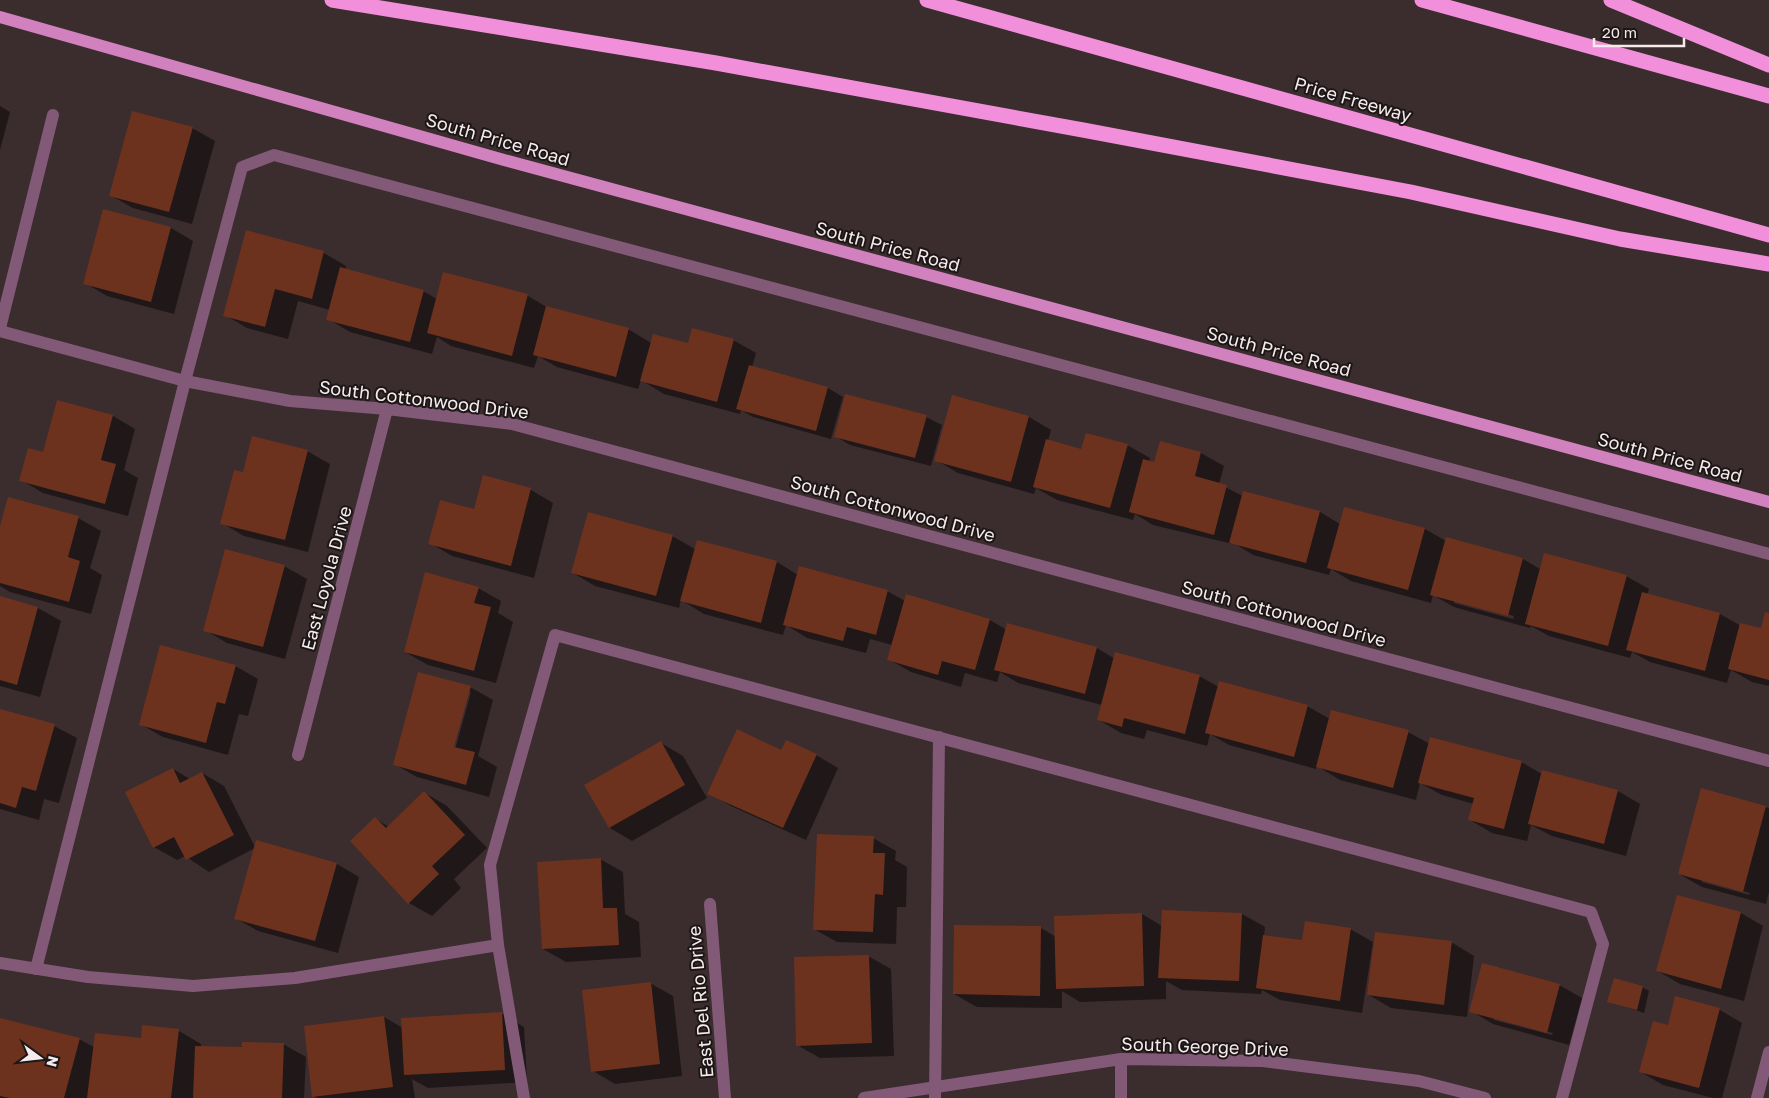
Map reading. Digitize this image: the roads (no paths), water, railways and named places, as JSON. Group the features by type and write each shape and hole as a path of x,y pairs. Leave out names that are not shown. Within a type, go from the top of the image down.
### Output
{"highway":[{"path":"332,0 716,63 1083,130 1411,192 1620,239 1769,264"},
{"name":"Price Freeway","path":"927,0 1769,235"},
{"path":"1422,0 1769,96"},
{"path":"1611,0 1769,65"}],"main road":[{"name":"South Price Road","path":"0,17 504,160 1769,502"}],"street":[{"path":"0,329 53,115"},
{"path":"36,969 185,380 242,167 274,155 1769,554"},
{"name":"South Cottonwood Drive","path":"0,329 185,380 290,401 387,409 512,424 1769,760"},
{"name":"East Loyola Drive","path":"298,755 387,409"},
{"path":"524,1098 498,945 490,865 555,635 939,736 1591,912 1603,944 1562,1098"},
{"path":"935,1093 939,736"},
{"name":"East Del Rio Drive","path":"710,904 725,1098"},
{"path":"0,963 88,977 193,986 295,978 498,945"},
{"path":"1757,1098 1769,1052"},
{"path":"1121,1059 1122,1098"},
{"name":"South George Drive","path":"864,1098 935,1093 1121,1059 1263,1061 1420,1081 1484,1098"}]}
